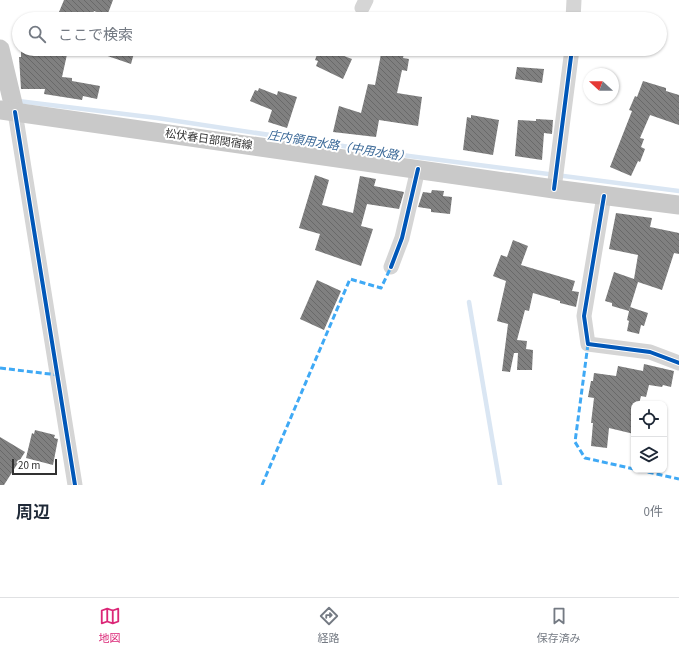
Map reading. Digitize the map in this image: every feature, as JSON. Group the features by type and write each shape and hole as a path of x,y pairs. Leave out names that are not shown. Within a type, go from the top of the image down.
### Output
{"main road":[{"path":"0,49 7,111"},
{"name":"松伏春日部関宿線","path":"7,111 604,196 679,205"}],"street":[{"path":"574,0 574,12"},
{"path":"554,189 571,56"},
{"path":"7,111 75,485"},
{"path":"391,267 402,238 418,169"},
{"path":"604,196 584,316 588,344 650,352 679,363"}],"building":[{"path":"64,0 113,0 108,12 59,12"},
{"path":"67,56 62,77 72,78 72,81 100,86 97,99 83,96 82,100 44,94 45,89 21,89 19,57"},
{"path":"108,56 133,56 131,64"},
{"path":"316,56 344,56 352,59 343,79 316,66 318,61 315,60"},
{"path":"381,56 403,56 403,58 409,59 407,71 402,70 397,93 422,97 418,126 379,120 376,137 333,132 339,106 361,113 368,84 375,85"},
{"path":"517,67 544,69 542,83 515,79"},
{"path":"643,81 666,88 666,91 679,95 679,125 650,115 640,138 644,139 641,147 645,149 640,162 638,161 631,176 610,167 632,111 629,110 635,96 637,97"},
{"path":"259,88 277,95 278,91 297,97 287,128 268,122 272,110 250,101 255,90 258,91"},
{"path":"471,115 499,120 493,155 463,150 467,117 471,118"},
{"path":"536,119 553,120 552,134 544,133 542,160 515,156 518,120 536,121"},
{"path":"315,175 329,180 322,205 353,213 360,176 376,179 374,186 404,192 399,209 367,204 361,226 373,229 361,266 315,250 320,234 299,228"},
{"path":"432,190 444,191 443,196 452,197 450,214 431,212 431,209 418,207 423,192 431,193"},
{"path":"616,213 652,218 650,227 679,233 679,254 674,253 662,290 638,282 629,311 612,306 612,303 605,301 614,272 634,279 638,255 609,249"},
{"path":"513,240 528,246 521,265 575,281 572,291 579,292 576,307 533,293 529,311 525,310 517,340 527,341 526,349 533,350 532,370 517,370 518,353 514,353 510,372 502,371 508,324 497,321 506,281 493,276 501,255 507,257"},
{"path":"317,280 341,291 324,330 300,319"},
{"path":"630,307 648,313 644,326 641,325 639,334 627,331 629,321 627,320"},
{"path":"644,364 674,371 671,387 663,385 662,387 649,385 646,397 641,396 640,401 631,401 631,433 609,428 607,448 591,446 593,423 591,423 594,398 588,397 594,373 616,376 618,366 643,371"},
{"path":"35,430 55,435 54,438 58,439 53,465 26,458 32,433 34,434"},
{"path":"0,437 25,452 4,485 0,485"}],"waterway":[{"name":"庄内領用水路（中用水路）","path":"18,101 157,118 409,156 679,191"},
{"path":"469,302 500,485"}],"marked path":[{"path":"262,485 350,279 381,288 391,267"},
{"path":"588,344 575,442 585,458 631,468"},
{"path":"0,368 58,375"},
{"path":"652,473 679,479"}],"cycle path":[{"path":"554,189 571,56"},
{"path":"15,112 75,485"},
{"path":"391,267 402,238 418,169"},
{"path":"604,196 584,316 588,344 650,352 679,363"}]}
